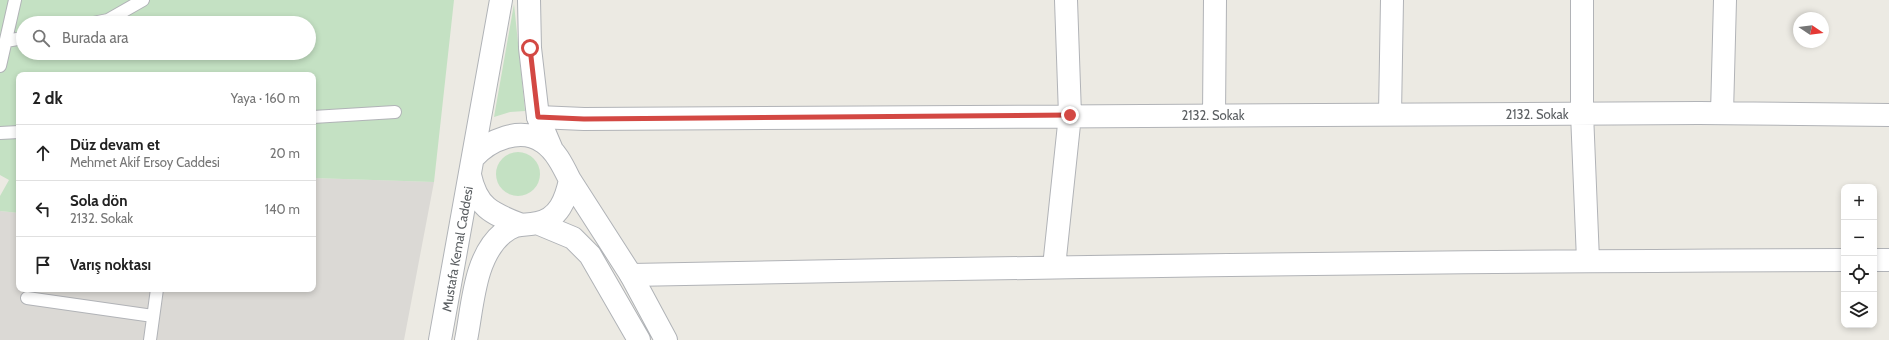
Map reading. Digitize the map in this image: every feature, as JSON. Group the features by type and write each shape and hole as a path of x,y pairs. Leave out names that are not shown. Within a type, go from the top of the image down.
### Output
{"street":[{"name":"Mustafa Kemal Caddesi","path":"440,340 502,0"},
{"path":"528,0 530,48 538,117 552,150"},
{"path":"1054,267 1070,115 1066,0"},
{"path":"1214,115 1215,0"},
{"path":"1390,114 1392,0"},
{"path":"1582,0 1582,113 1588,260"},
{"path":"1722,113 1725,0"},
{"name":"2132. Sokak","path":"538,117 592,119 1582,113 1889,115"},
{"path":"639,340 590,256 573,238 488,210 473,189 472,167 480,150 505,137 519,136 536,137 552,150 563,164 570,180 631,275 666,340"},
{"path":"528,224 548,219 563,205 570,180"},
{"name":"Mustafa Kemal Caddesi","path":"466,340 480,265 490,248 503,233 528,224"},
{"path":"631,275 1054,267 1588,260 1841,260"},
{"path":"1877,260 1889,260"}],"lane":[{"path":"0,66 15,0"},
{"path":"115,16 142,0"},
{"path":"6,41 16,39"},
{"path":"316,117 395,112"},
{"path":"0,133 16,132"},
{"path":"150,340 157,292"},
{"path":"27,298 153,316"}],"shaded area":[{"path":"316,178 434,182 404,340 0,340 0,211 16,213 16,292 316,292"}],"green space":[{"path":"0,0 454,0 434,182 316,178 316,72 16,72 16,213 0,211 0,196 9,180 0,175"},
{"path":"514,4 525,111 510,112 494,117"},
{"path":"514,152 522,152 534,158 540,170 540,178 534,190 522,196 514,196 502,190 496,178 496,170 502,158"}],"route":[{"path":"530,48 538,117 584,119 1070,115"}]}
